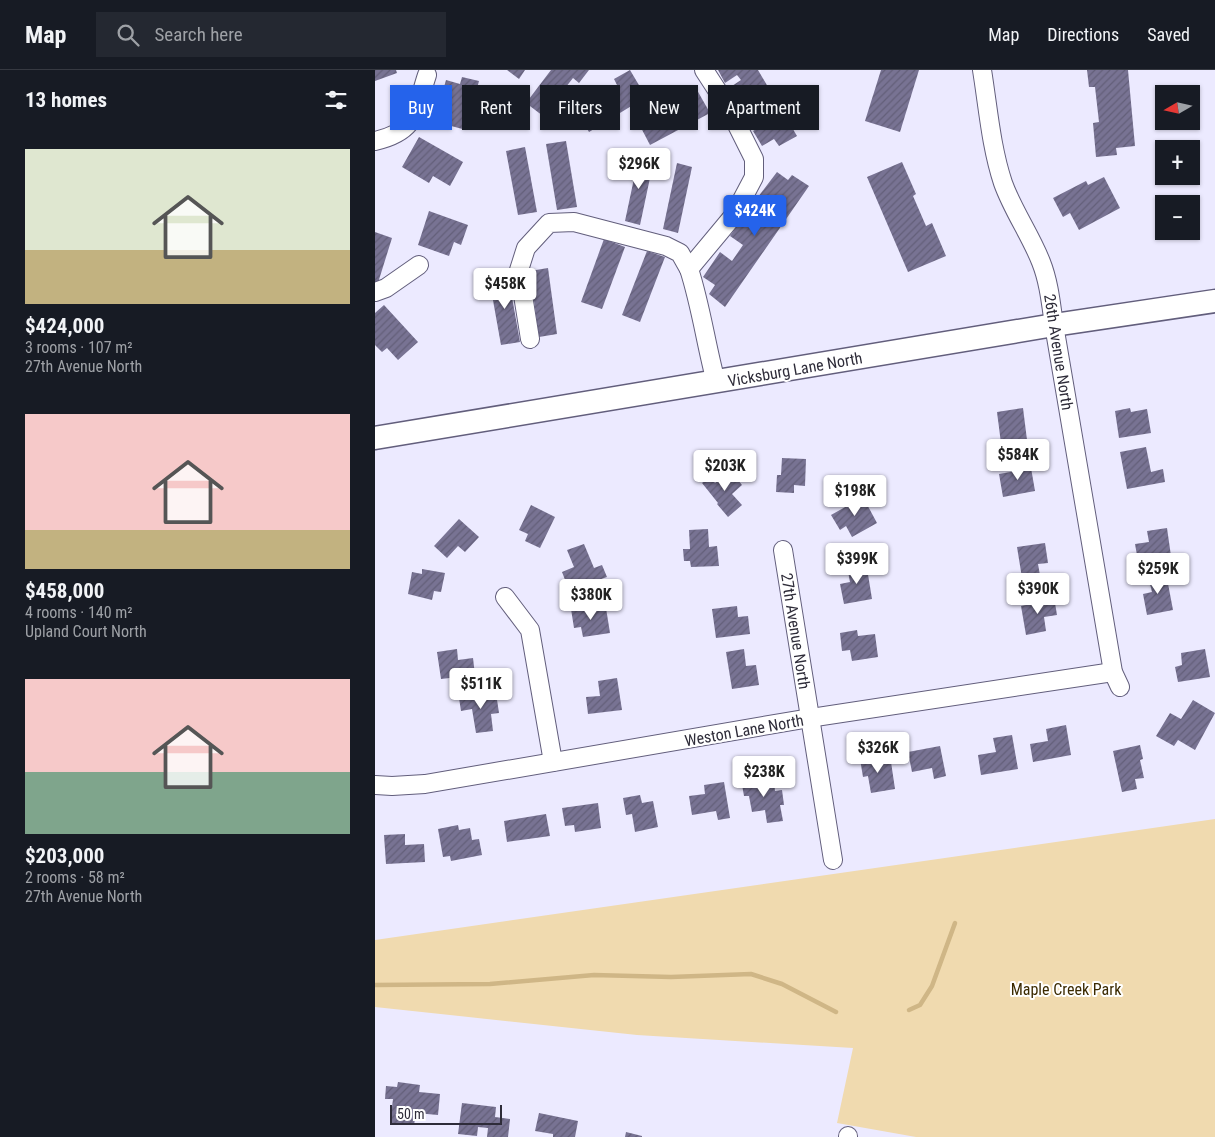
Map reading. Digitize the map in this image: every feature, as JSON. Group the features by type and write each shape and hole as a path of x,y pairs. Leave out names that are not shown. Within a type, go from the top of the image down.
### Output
{"main road":[{"name":"Vicksburg Lane North","path":"375,438 1054,325 1215,301"}],"street":[{"path":"689,269 734,215 754,177 754,159 728,107 704,70"},
{"name":"26th Avenue North","path":"982,70 997,160 1003,182 1012,206 1042,263 1048,285 1116,679"},
{"path":"375,142 399,133 409,126 427,75"},
{"path":"529,339 519,270 526,248 549,223 574,222 665,246 681,253 689,269 696,291 716,382"},
{"path":"375,292 387,288 419,265"},
{"name":"27th Avenue North","path":"783,550 833,860"},
{"path":"505,597 530,630 553,762"},
{"name":"Weston Lane North","path":"375,785 425,784 810,718 1116,679"}],"green space":[{"name":"Maple Creek Park","path":"1215,819 1215,1137 916,1137 837,1123 853,1048 637,1035 375,1007 375,940"}],"building":[{"path":"375,70 396,70 397,73 375,81"},
{"path":"507,70 525,70 519,79"},
{"path":"551,70 589,70 579,83 573,78 567,85 540,85 540,114 530,106 530,98"},
{"path":"630,70 639,85 630,85 630,107 620,113 620,85 617,85 614,79"},
{"path":"718,70 758,70 767,85 734,85 741,80 737,75 725,83"},
{"path":"881,70 919,70 900,132 865,121"},
{"path":"1087,70 1128,70 1135,146 1116,148 1117,155 1096,157 1093,123 1099,122 1095,87 1089,87"},
{"path":"462,77 479,81 478,85 462,85 462,129 452,126 452,85 445,85 446,80 460,84"},
{"path":"698,92 708,109 708,114 698,119"},
{"path":"642,130 678,130 650,145"},
{"path":"793,130 797,136 779,146 774,139 762,146 753,131"},
{"path":"419,137 463,162 450,186 433,176 429,183 402,167"},
{"path":"566,141 577,207 557,210 546,144"},
{"path":"525,147 537,212 518,215 506,151"},
{"path":"639,155 654,159 640,225 625,221"},
{"path":"902,162 916,194 913,196 926,226 932,223 946,256 908,272 867,177"},
{"path":"677,163 692,167 678,233 663,229"},
{"path":"777,172 788,180 792,175 809,186 725,307 709,294 715,285 703,277 720,252 732,261 743,245 730,236 746,213 759,222 771,206 758,197"},
{"path":"1104,177 1120,208 1079,230 1070,213 1063,217 1053,198 1086,181 1088,185"},
{"path":"429,211 468,225 461,245 454,242 449,256 418,245"},
{"path":"375,232 392,238 377,286 375,285"},
{"path":"604,239 625,247 602,309 581,302"},
{"path":"647,251 665,257 640,322 622,315"},
{"path":"548,268 557,334 539,337 530,271"},
{"path":"508,275 520,342 501,345 489,278"},
{"path":"384,305 418,342 398,360 387,348 382,352 375,345 375,313"},
{"path":"1023,408 1028,448 1002,451 997,412"},
{"path":"1130,408 1131,412 1147,409 1151,433 1119,438 1115,411"},
{"path":"1146,447 1151,472 1163,469 1165,482 1127,489 1120,452"},
{"path":"782,458 806,459 805,486 794,485 794,493 776,492 777,475 781,475"},
{"path":"1030,462 1035,491 1003,497 999,474 1016,471 1015,465"},
{"path":"730,470 742,485 732,494 742,505 728,517 702,483 710,476 715,483"},
{"path":"863,497 877,523 852,537 846,526 840,530 831,515"},
{"path":"531,505 555,517 540,548 525,541 528,534 519,530"},
{"path":"459,519 479,537 465,552 458,546 447,558 434,546"},
{"path":"1167,528 1171,556 1138,561 1135,544 1149,542 1147,531"},
{"path":"708,529 709,547 717,546 719,566 691,567 690,561 684,561 683,549 690,549 689,530"},
{"path":"1045,543 1048,563 1038,564 1041,581 1023,584 1017,547"},
{"path":"584,544 594,568 602,565 607,577 569,590 562,572 574,567 567,550"},
{"path":"866,562 872,599 844,604 840,584 850,582 847,566"},
{"path":"422,569 445,573 441,592 434,591 432,600 408,594 412,572 422,574"},
{"path":"1166,573 1173,610 1147,615 1143,594 1152,592 1148,576"},
{"path":"1054,597 1057,615 1044,617 1046,631 1026,635 1021,606 1037,603 1037,600"},
{"path":"737,606 738,617 748,616 750,634 716,638 712,609"},
{"path":"589,607 589,610 606,608 610,633 583,637 581,627 574,628 571,609"},
{"path":"857,630 858,636 875,634 878,657 852,661 850,650 842,651 840,633"},
{"path":"457,649 458,660 473,658 475,675 441,679 437,652"},
{"path":"744,649 746,666 756,665 759,685 732,689 726,652"},
{"path":"1205,649 1210,677 1178,682 1175,667 1182,665 1181,653"},
{"path":"617,678 622,710 588,714 586,697 600,696 598,681"},
{"path":"496,693 499,713 491,714 493,731 476,733 472,709 461,711 459,698"},
{"path":"1193,700 1215,713 1195,750 1178,740 1174,746 1156,736 1170,713 1181,719"},
{"path":"1066,725 1071,755 1033,762 1030,744 1048,741 1046,729"},
{"path":"1012,735 1018,769 981,775 978,755 996,752 993,738"},
{"path":"1140,745 1143,759 1140,760 1144,778 1135,779 1137,789 1122,792 1113,751"},
{"path":"940,746 946,776 934,779 932,768 912,772 908,752"},
{"path":"879,756 880,764 891,762 895,789 871,793 868,776 863,777 860,759"},
{"path":"760,776 761,782 774,780 775,791 782,790 784,805 780,805 783,821 767,823 765,810 752,812 749,796 744,796 741,779"},
{"path":"724,782 730,818 718,820 716,811 692,815 689,796 705,794 704,785"},
{"path":"640,795 642,803 653,801 658,827 635,832 632,814 626,815 623,798"},
{"path":"598,803 601,828 575,832 574,825 565,826 562,808"},
{"path":"546,814 550,836 507,842 504,821"},
{"path":"458,825 459,830 470,828 472,840 479,839 482,855 451,861 450,856 443,857 438,829"},
{"path":"405,834 405,845 424,844 425,862 386,864 384,835"},
{"path":"398,1082 420,1085 419,1092 440,1094 438,1115 416,1113 414,1125 390,1123 393,1099 385,1099 386,1086 397,1087"},
{"path":"462,1103 496,1107 495,1117 510,1119 508,1137 487,1137 488,1128 478,1127 477,1136 458,1134"},
{"path":"539,1113 578,1121 575,1137 553,1137 553,1134 535,1131"},
{"path":"626,1132 642,1136 642,1137 625,1137"}],"waterway":[{"path":"909,1010 920,1005 932,986 955,923"},
{"path":"375,985 490,984 594,975 671,977 751,974 782,984 836,1012"}]}
